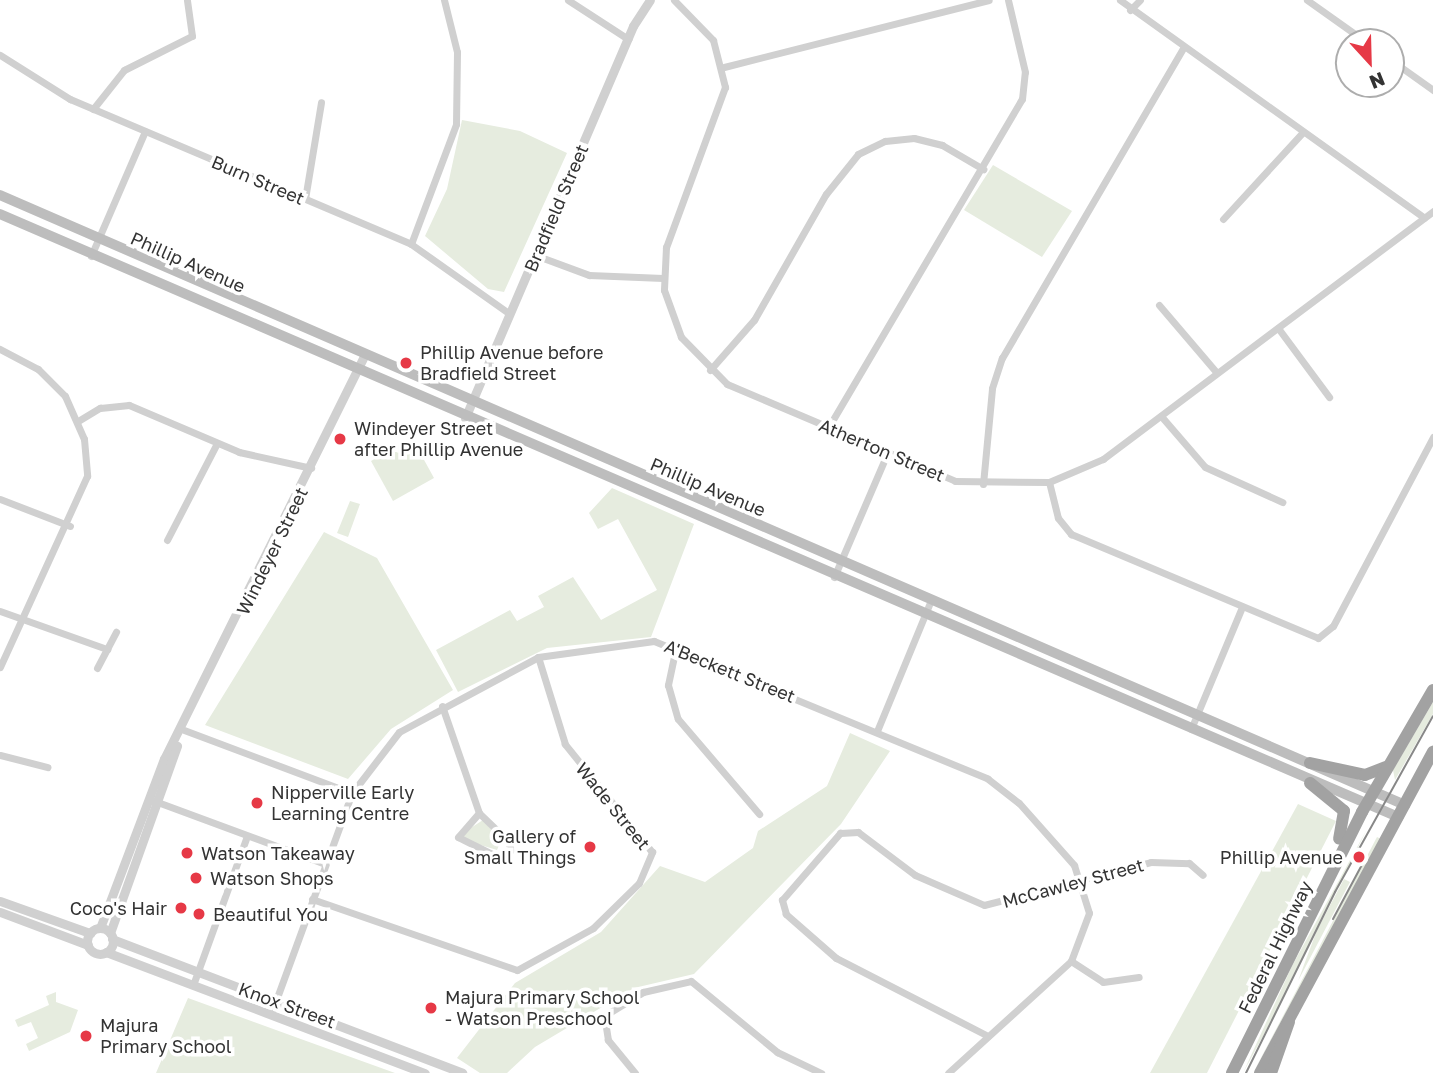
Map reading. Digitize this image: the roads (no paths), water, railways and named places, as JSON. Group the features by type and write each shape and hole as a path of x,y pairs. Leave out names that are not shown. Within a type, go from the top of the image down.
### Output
{"highway":[{"name":"Federal Highway","path":"1232,1073 1314,903 1433,690"},
{"path":"1260,1073 1433,752"},
{"path":"1310,763 1365,775 1389,765"},
{"path":"1310,783 1341,806 1346,820 1315,883 1314,903"},
{"path":"1271,1073 1287,1041 1290,1014"}],"main road":[{"name":"Phillip Avenue","path":"0,195 364,356 1310,763 1370,799"},
{"name":"Phillip Avenue","path":"0,214 91,256 1310,783 1370,799 1402,811"}],"street":[{"path":"93,109 124,70 192,36 187,0"},
{"path":"411,244 456,124 458,61 444,0"},
{"path":"568,0 628,39"},
{"name":"Bradfield Street","path":"465,418 628,39 650,0"},
{"name":"Atherton Street","path":"674,0 713,40 724,67 723,100 668,233 663,278 681,337 710,370 828,428 955,481 983,484 1049,482 1103,459 1433,211"},
{"path":"724,67 989,0"},
{"path":"828,428 983,169 1024,88 1008,0"},
{"path":"1120,0 1182,48 1424,218"},
{"path":"1130,10 1140,0"},
{"path":"1307,0 1346,28"},
{"path":"983,484 992,387 1002,358 1182,48"},
{"name":"Burn Street","path":"0,55 93,109 411,244 510,314"},
{"path":"1405,70 1433,90"},
{"path":"305,199 321,102"},
{"path":"91,256 145,131"},
{"path":"1223,219 1303,133"},
{"path":"710,370 754,320 826,194 858,154 885,141 914,138 942,145 983,169"},
{"path":"536,255 603,278 663,278"},
{"path":"1159,305 1217,373"},
{"path":"1278,328 1329,397"},
{"path":"0,349 55,383 78,421 87,476 70,526 27,619 0,667"},
{"name":"Windeyer Street","path":"100,928 146,799 177,744 313,468 364,356"},
{"path":"78,421 100,408 129,405 218,443 313,468"},
{"path":"1161,416 1205,467 1282,502"},
{"path":"1049,482 1058,518 1072,534 1310,636 1328,635 1433,437"},
{"path":"167,540 218,443"},
{"path":"834,577 887,454"},
{"path":"0,499 70,526"},
{"path":"877,731 931,600"},
{"path":"1190,730 1242,607"},
{"path":"0,611 107,649"},
{"path":"97,667 116,632"},
{"name":"A'Beckett Street","path":"271,1014 352,793 399,733 442,706 538,657 639,640 676,647 877,731 1003,789 1082,881"},
{"path":"676,647 668,685 675,713 759,814"},
{"name":"Wade Street","path":"312,899 517,970 593,928 639,883 652,852 565,744 538,657"},
{"path":"442,706 479,813 508,841 511,850 502,859 458,837 479,813"},
{"path":"184,730 352,793"},
{"name":"Windeyer Street","path":"106,952 161,804 177,744"},
{"path":"0,755 47,767"},
{"path":"146,799 325,864"},
{"name":"McCawley Street","path":"988,1036 836,958 786,914 782,900 840,833 851,829 915,875 984,905 1172,860 1203,875"},
{"path":"192,985 247,836"},
{"path":"948,1073 1071,961 1089,913 1082,881"},
{"path":"0,901 90,933 100,928"},
{"path":"0,912 88,945 90,933"},
{"name":"Knox Street","path":"100,928 111,936 197,975 275,1001 462,1073"},
{"name":"Knox Street","path":"88,945 425,1073"},
{"path":"1071,961 1103,982 1139,977"},
{"path":"635,1073 608,1040 604,1016 643,992 696,981 777,1052 821,1073"}],"tram line":[{"path":"1246,1073 1335,892 1433,716"},
{"path":"1333,919 1364,861"}],"place":[{"name":"Phillip Avenue before Bradfield Street","path":"406,363"},
{"name":"Windeyer Street after Phillip Avenue","path":"340,439"},
{"name":"Nipperville Early Learning Centre","path":"257,803"},
{"name":"Gallery of Small Things","path":"590,847"},
{"name":"Watson Takeaway","path":"187,853"},
{"name":"Phillip Avenue","path":"1359,857"},
{"name":"Watson Shops","path":"196,878"},
{"name":"Coco's Hair","path":"181,908"},
{"name":"Beautiful You","path":"199,914"},
{"name":"Majura Primary School - Watson Preschool","path":"431,1008"},
{"name":"Majura Primary School","path":"86,1036"}]}
